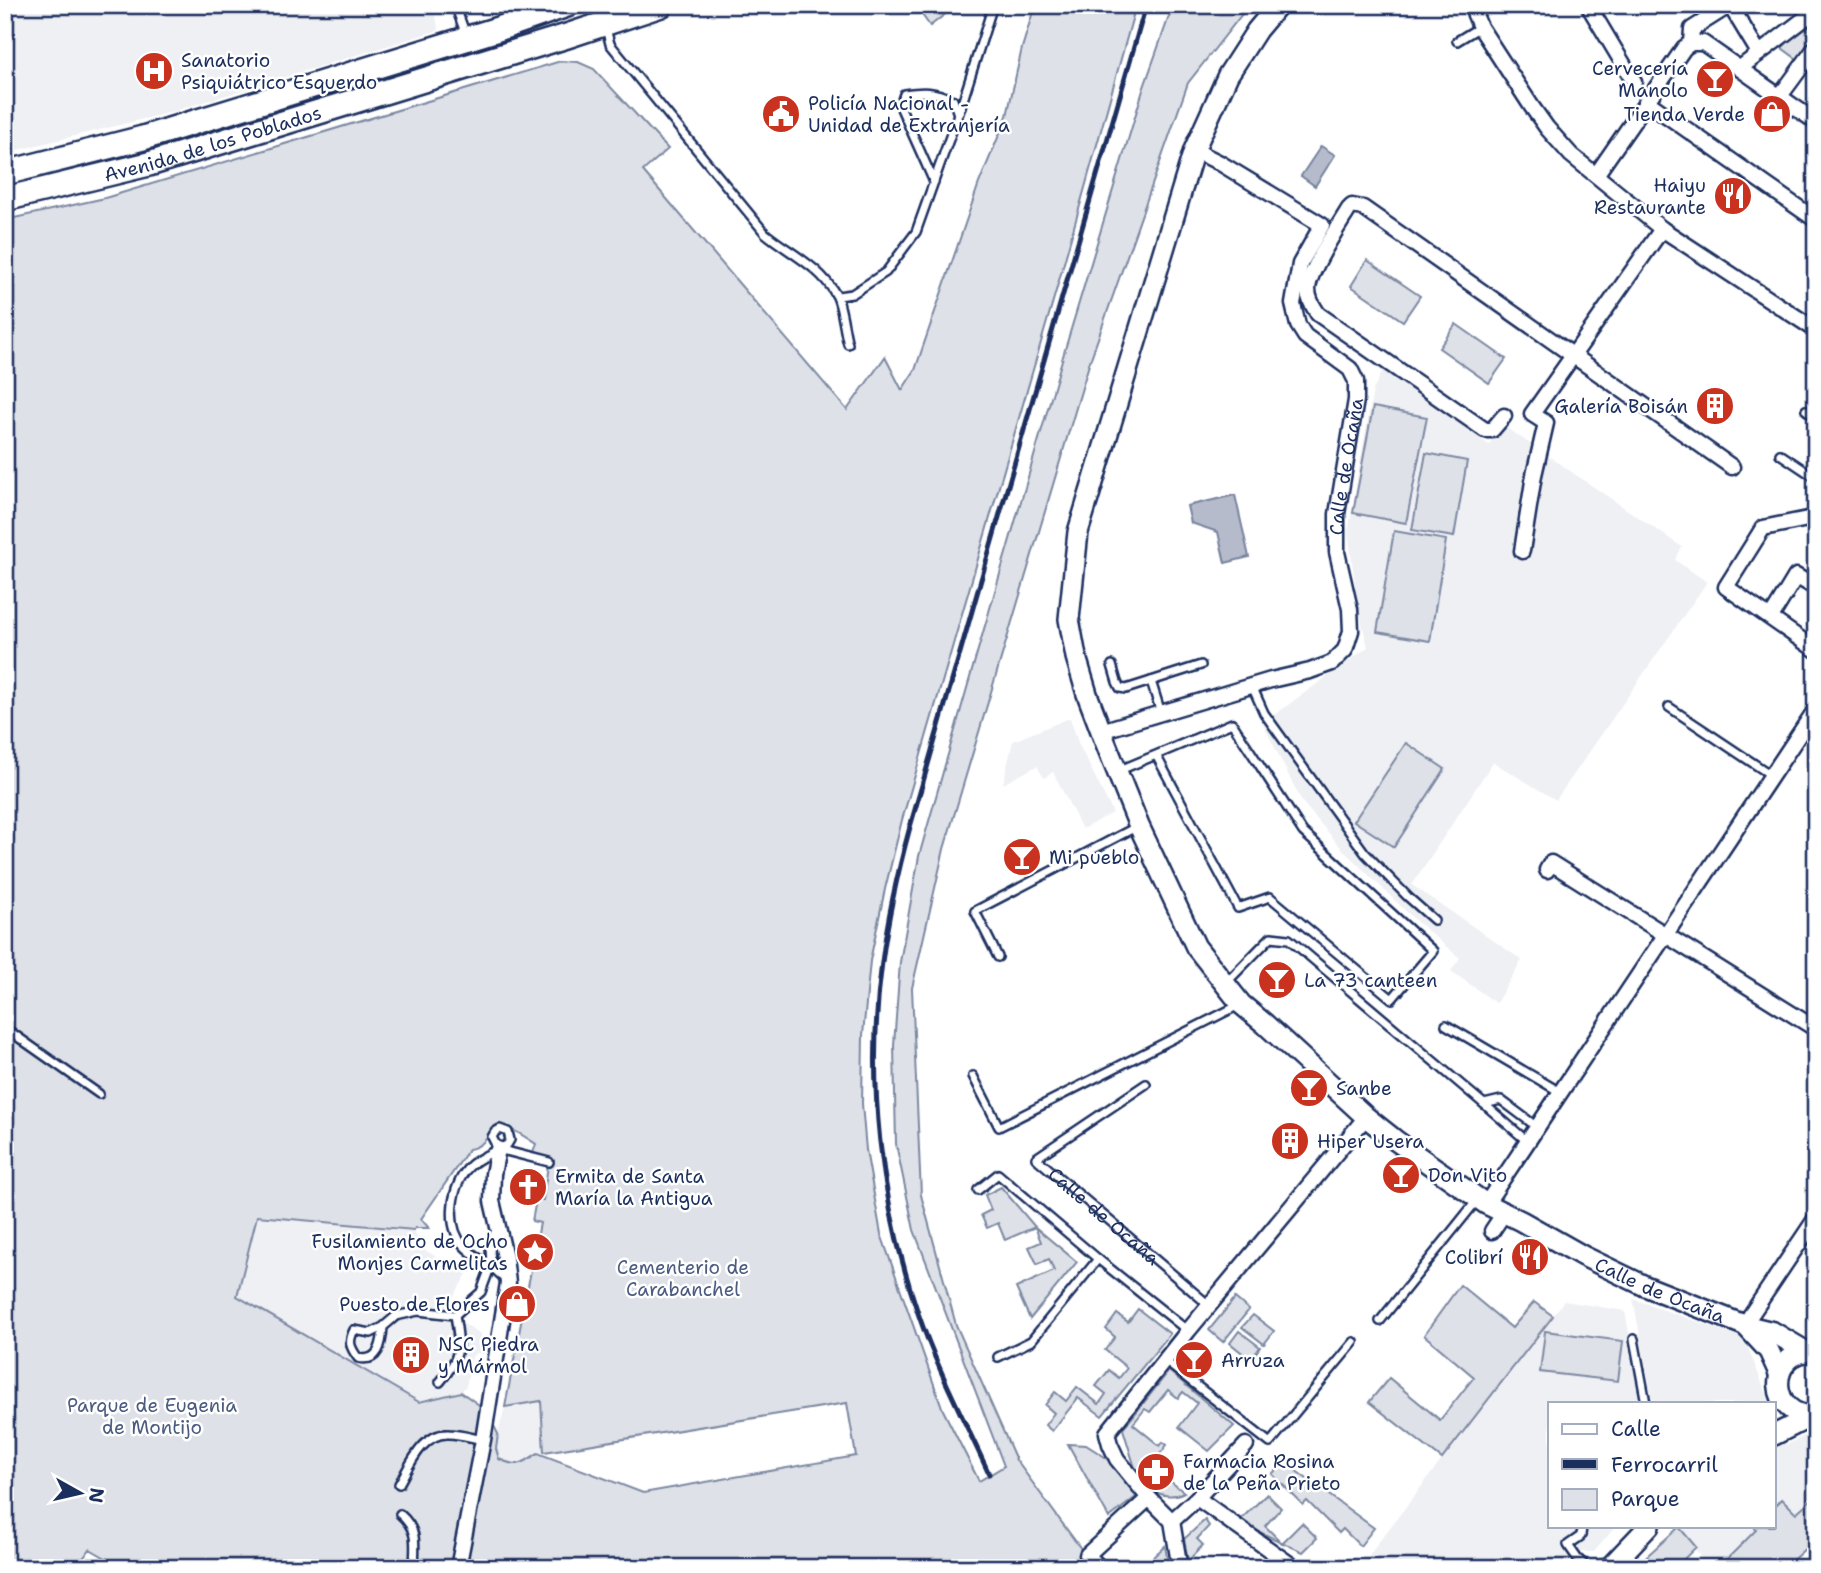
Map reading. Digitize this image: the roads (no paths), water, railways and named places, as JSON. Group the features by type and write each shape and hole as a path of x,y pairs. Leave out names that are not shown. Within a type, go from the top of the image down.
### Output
{"main road":[{"name":"Avenida de los Poblados","path":"5,173 143,138 567,5"},
{"name":"Avenida de los Poblados","path":"5,199 149,163 605,14 661,5"}],"street":[{"name":"Calle de Ocaña","path":"1278,5 1257,30 1228,75 1194,150 1078,532 1069,619 1076,657 1101,731 1139,826 1196,947 1241,1004 1366,1117 1482,1201 1583,1256 1645,1286 1744,1325 1773,1332 1811,1351"},
{"path":"1471,5 1480,27 1547,128 1572,155 1662,229 1816,330"},
{"path":"1588,5 1634,82"},
{"path":"1691,43 1692,29 1710,10 1730,5 1759,53"},
{"path":"1740,68 1816,10"},
{"path":"1596,175 1684,48 1691,43 1703,43 1816,122"},
{"path":"1780,96 1816,47"},
{"path":"1646,101 1816,220"},
{"name":"Calle de Ocaña","path":"1101,731 1332,663 1345,650 1351,631 1350,609 1337,552 1337,514 1356,400 1356,381 1350,369 1305,336 1298,325 1293,303 1300,264 1309,264 1322,225 1194,150"},
{"path":"1504,416 1492,430 1485,430 1318,314 1310,303 1309,264 1352,206 1363,208 1732,467"},
{"path":"1522,551 1534,475 1546,424 1532,414 1662,229"},
{"path":"1815,517 1763,528 1726,587 1816,650"},
{"path":"1771,617 1796,576 1816,588"},
{"path":"1482,1201 1528,1142 1816,709"},
{"path":"1546,870 1551,863 1816,1029"},
{"path":"1184,1568 1179,1563 1172,1521 1117,1460 1107,1433 1366,1117"},
{"path":"458,1568 483,1440 508,1283 492,1200 498,1149"},
{"path":"1492,1231 1504,1213"},
{"name":"Calle de Ocaña","path":"1744,1325 1808,1242 1816,1218"},
{"name":"Calle de Ocaña","path":"1744,1325 1769,1351 1779,1373"},
{"path":"1811,1351 1797,1353 1789,1358 1779,1373 1777,1403 1785,1404 1800,1414 1813,1415"},
{"path":"1776,1434 1813,1415"},
{"path":"1172,1521 1246,1445"},
{"path":"1097,1567 1087,1555 1149,1497"},
{"path":"1197,1498 1295,1568"},
{"path":"1609,1568 1647,1528"}],"lane":[{"path":"455,5 467,38"},
{"path":"838,296 852,294 886,272 916,232 993,5"},
{"path":"605,14 610,44 765,233 817,270 838,296 848,344"},
{"path":"1457,41 1480,27"},
{"path":"934,182 900,106 904,94 924,91 940,94 953,100 958,114"},
{"path":"1806,410 1816,417"},
{"path":"1780,454 1816,478"},
{"path":"1112,665 1120,688 1126,689 1201,665"},
{"path":"1152,681 1161,713"},
{"path":"1252,686 1264,713 1365,853 1434,920"},
{"path":"1669,707 1772,775"},
{"path":"1118,771 1156,755 1232,723 1303,832 1433,951 1392,999 1270,897 1238,908 1156,755"},
{"path":"998,957 975,911 1139,826"},
{"path":"1225,984 1271,937 1289,939 1528,1142"},
{"path":"973,1076 999,1127 1241,1004"},
{"path":"1446,1025 1561,1093"},
{"path":"5,1028 99,1094"},
{"name":"Calle de Ocaña","path":"1146,1084 1036,1158 1210,1306"},
{"path":"1484,1104 1502,1100 1538,1127"},
{"path":"508,1283 499,1271 464,1246 456,1234 452,1218 456,1185 470,1166 498,1149 549,1162"},
{"name":"Calle de Ocaña","path":"978,1190 998,1174 1188,1331"},
{"path":"1380,1321 1482,1201"},
{"path":"383,1327 382,1340 374,1356 367,1360 358,1358 351,1348 350,1338 354,1330 371,1333 383,1327 396,1315 418,1311 455,1315 481,1292 491,1265 490,1247 497,1225"},
{"name":"Calle de Ocaña","path":"998,1357 1031,1341 1098,1259"},
{"path":"440,1382 456,1361 459,1341 455,1315"},
{"path":"1634,1339 1646,1402"},
{"path":"1166,1361 1270,1443 1354,1342"},
{"path":"399,1484 422,1446 433,1437 446,1433 483,1440"},
{"path":"400,1514 409,1522 414,1535 415,1568"},
{"path":"1582,1528 1581,1536 1568,1545 1588,1568"}],"water":[{"path":"1321,146 1335,155 1315,186 1301,176"},
{"path":"1235,495 1249,557 1225,563 1218,532 1191,523 1187,506"}],"railway":[{"path":"989,1474 942,1375 926,1334 894,1228 876,1095 877,1006 887,928 910,827 1146,5"}],"place":[{"name":"Sanatorio Psiquiátrico Esquerdo","path":"154,71"},
{"name":"Cervecería Manolo","path":"1715,79"},
{"name":"Policía Nacional - Unidad de Extranjería","path":"781,114"},
{"name":"Tienda Verde","path":"1772,114"},
{"name":"Haiyu Restaurante","path":"1733,196"},
{"name":"Galería Boisán","path":"1715,406"},
{"name":"Mi pueblo","path":"1022,857"},
{"name":"La 73 canteen","path":"1277,980"},
{"name":"Sanbe","path":"1309,1088"},
{"name":"Hiper Usera","path":"1290,1141"},
{"name":"Don Vito","path":"1401,1175"},
{"name":"Ermita de Santa María la Antigua","path":"528,1187"},
{"name":"Fusilamiento de Ocho Monjes Carmelitas","path":"535,1252"},
{"name":"Colibrí","path":"1530,1257"},
{"name":"Puesto de Flores","path":"517,1304"},
{"name":"NSC Piedra y Mármol","path":"411,1355"},
{"name":"Arruza","path":"1194,1360"},
{"name":"Farmacia Rosina de la Peña Prieto","path":"1156,1472"}],"park label":[{"name":"Cementerio de Carabanchel","path":"683,1278"},
{"name":"Parque de Eugenia de Montijo","path":"152,1416"}]}
